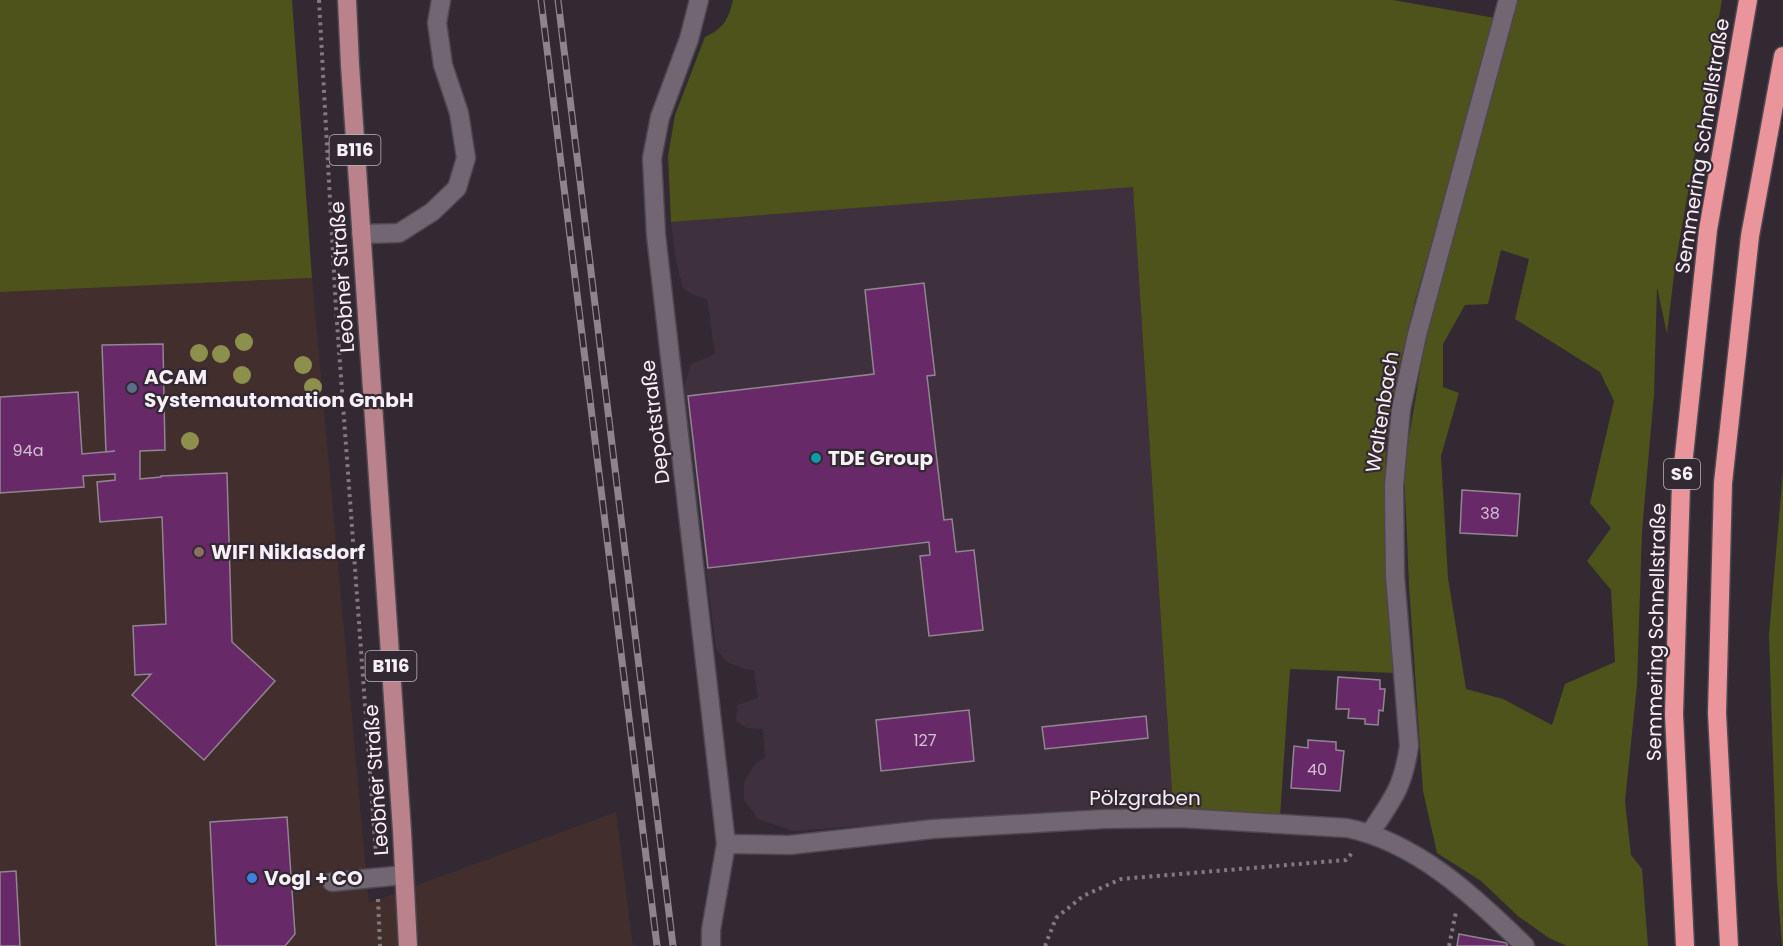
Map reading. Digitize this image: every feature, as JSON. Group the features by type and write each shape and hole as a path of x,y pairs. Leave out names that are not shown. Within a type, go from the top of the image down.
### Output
{"highway":[{"name":"Semmering Schnellstraße","path":"1684,942 1674,714 1681,484 1708,230 1748,0"},
{"name":"S6","path":"1729,946 1717,713 1723,483 1750,236 1783,56"}],"main road":[{"name":"Leobner Straße","path":"347,0 408,946"}],"street":[{"path":"361,234 399,233 432,212 457,188 466,158 459,112 443,65 437,23 441,0"},
{"name":"Depotstraße","path":"699,0 689,39 660,117 652,158 656,236 726,844 711,930 711,946"},
{"name":"Waltenbach","path":"1370,833 1398,792 1406,770 1409,746 1395,576 1394,486 1401,409 1417,335 1508,0"},
{"name":"Pölzgraben","path":"726,844 790,844 933,829 1104,819 1181,819 1347,828 1370,833 1428,864 1482,903 1526,946"},
{"path":"332,882 404,875"}],"path":[{"path":"319,0 336,309 378,877 380,946"},
{"path":"1045,946 1056,918 1083,896 1120,879 1346,860 1370,833"},
{"path":"1449,946 1461,888"}],"shaded area":[{"path":"1133,186 1173,807 1109,808 793,831 758,819 744,800 744,782 755,764 765,758 763,729 747,728 736,721 737,705 758,698 754,670 744,669 727,662 716,649 684,387 691,364 715,354 707,299 693,295 683,288 676,261 671,222"},
{"path":"312,278 369,903 616,812 633,946 0,946 0,292"}],"green space":[{"path":"0,0 292,0 312,278 0,292"},
{"path":"733,0 1393,0 1495,18 1415,301 1398,371 1386,445 1384,501 1395,673 1290,669 1280,817 1173,807 1133,187 671,222 668,156 675,115 705,37 724,23"},
{"path":"1519,0 1722,0 1675,266 1667,334 1657,287 1654,394 1642,531 1637,685 1625,801 1631,855 1642,869 1648,946 1567,946 1549,938 1518,916 1481,881 1437,853 1423,791 1409,585 1404,467 1430,312 1510,9","holes":["1501,250 1529,259 1515,319 1600,372 1614,401 1590,503 1611,528 1587,561 1611,590 1615,662 1565,684 1552,725 1503,699 1466,689 1448,578 1441,456 1459,393 1443,387 1443,344 1465,305 1488,304"]},
{"path":"1783,471 1782,946 1777,881 1769,635"}],"building":[{"name":"TDE Group","path":"924,283 935,375 927,376 944,520 952,519 956,552 974,550 983,630 929,636 920,556 930,555 929,542 708,568 688,396 874,374 865,290"},
{"path":"163,344 165,450 140,451 140,479 227,473 232,642 275,681 204,760 132,695 151,674 135,675 133,626 166,624 162,517 100,522 97,482 115,480 115,474 83,476 84,487 0,493 0,397 78,392 82,454 106,452 102,345"},
{"path":"1462,490 1520,494 1517,536 1460,533"},
{"path":"1338,677 1380,680 1380,689 1385,689 1383,711 1379,710 1378,725 1365,724 1365,719 1348,718 1349,709 1336,709"},
{"path":"969,710 974,761 881,771 876,720"},
{"path":"1146,716 1148,738 1045,749 1042,727"},
{"path":"1308,740 1336,742 1336,750 1344,751 1340,791 1291,788 1294,746 1308,748"},
{"name":"Vogl + CO","path":"287,817 295,934 285,946 216,946 210,822"},
{"path":"16,871 20,946 0,946 0,872"},
{"path":"1459,934 1507,943 1507,946 1457,946"}],"railway":[{"path":"541,0 657,946"},
{"path":"558,0 673,946"}],"place":[{"name":"ACAM Systemautomation GmbH","path":"132,388"},
{"name":"TDE Group","path":"816,458"},
{"name":"WIFI Niklasdorf","path":"199,552"},
{"name":"Vogl + CO","path":"252,878"}]}
